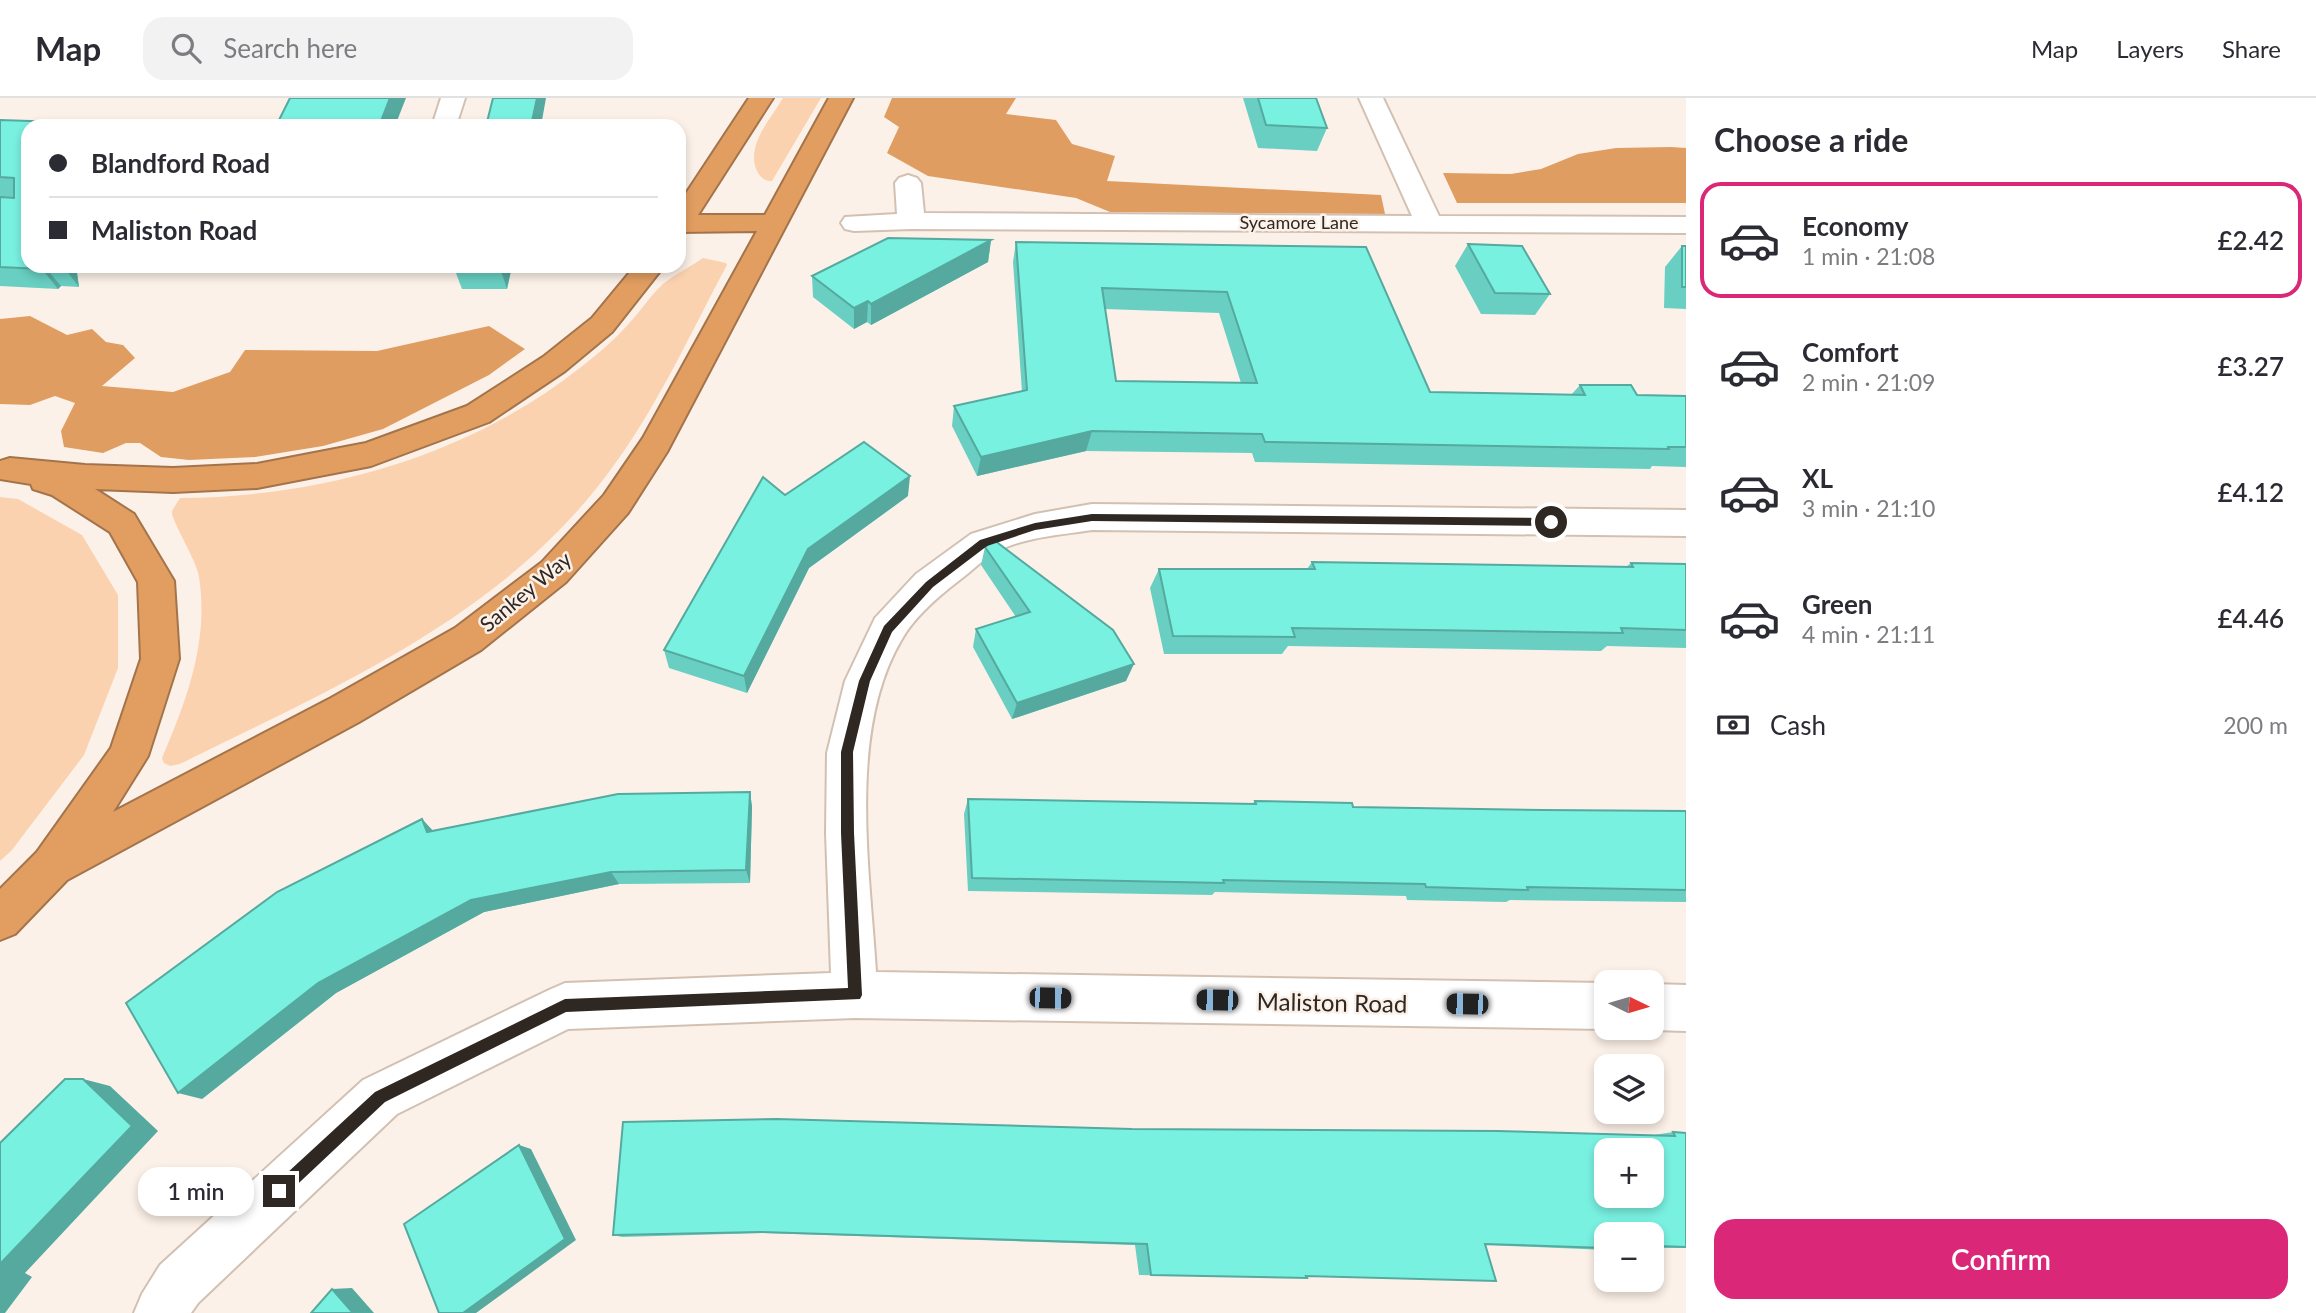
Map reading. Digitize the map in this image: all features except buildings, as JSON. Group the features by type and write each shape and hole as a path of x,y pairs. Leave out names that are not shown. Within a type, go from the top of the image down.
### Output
{"highway":[{"path":"686,214 761,98"},
{"name":"Sankey Way","path":"52,866 345,710 468,639 554,572 616,504 656,443 841,98"},
{"path":"686,223 775,223"},
{"path":"5,470 85,477 173,480 257,476 371,454 478,414 554,364 602,324 644,273"},
{"path":"0,919 52,866 128,756 160,659 156,581 122,523 64,486 5,470"}],"street":[{"path":"446,119 453,98"},
{"path":"1371,98 1429,223"},
{"path":"908,183 911,220"},
{"name":"Sycamore Lane","path":"854,223 911,220 1686,225"},
{"path":"855,995 847,833 847,752 864,681 888,629 929,584 983,543 1035,527 1092,517 1686,523"},
{"name":"Maliston Road","path":"161,1313 179,1284 380,1097 565,1006 855,995 1594,1006"},
{"path":"1664,1007 1686,1008"}],"shaded area":[{"path":"783,98 821,98 772,181 769,181 762,178 756,169 755,150 757,141"},
{"path":"892,98 1016,98 1006,114 1056,120 1072,144 1115,156 1107,181 1381,195 1385,214 1110,212 1076,198 928,176 887,153 899,127 884,117"},
{"path":"1616,148 1686,148 1686,203 1457,203 1443,173 1511,174 1541,169 1578,154"},
{"path":"703,258 727,265 640,426 606,476 563,526 516,570 465,609 411,644 355,676 180,764 170,766 164,763 162,758 194,670 201,624 199,577 172,512 180,498 287,490 340,480 392,466 491,425 537,398 601,351 663,284 679,273 686,273 686,268"},
{"path":"30,316 67,335 92,329 106,342 123,345 135,358 102,386 173,392 230,372 245,350 377,351 489,326 525,349 489,375 383,429 323,446 255,457 189,460 161,457 140,443 126,443 103,453 64,447 61,431 75,403 55,396 30,405 0,404 0,319"},
{"path":"0,497 18,499 82,535 118,595 118,668 84,755 12,850 0,861"}],"route":[{"path":"279,1191 380,1097 565,1006 855,995 847,833 847,752 864,681 888,629 929,584 983,543 1035,527 1092,517 1551,522"}]}
